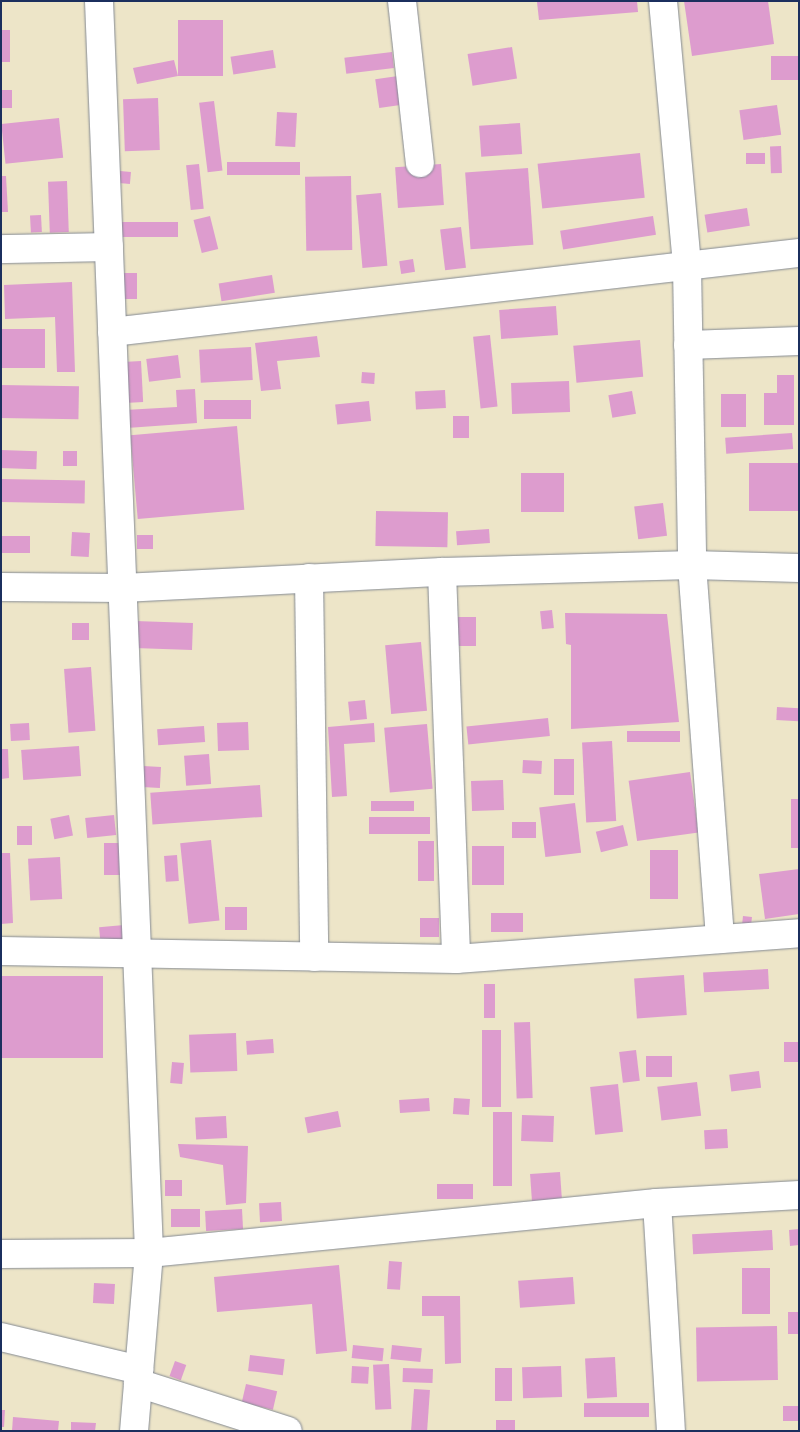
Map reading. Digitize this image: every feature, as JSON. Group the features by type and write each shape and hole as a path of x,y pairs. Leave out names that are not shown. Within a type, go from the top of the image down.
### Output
{"street":[{"path":"99,1 149,1253 134,1431"},
{"path":"402,1 420,162"},
{"path":"663,1 687,266 692,565 720,939"},
{"path":"1,249 109,247"},
{"path":"112,332 799,253"},
{"path":"688,345 799,341"},
{"path":"1,587 123,588 442,572 692,565 799,568"},
{"path":"442,572 456,959"},
{"path":"309,578 314,957"},
{"path":"1,951 456,959 799,934"},
{"path":"1,1254 149,1253 657,1203 799,1195"},
{"path":"657,1203 671,1431"},
{"path":"1,1337 138,1377 288,1431"}],"building":[{"path":"637,1 638,12 539,20 537,2"},
{"path":"684,1 768,1 774,44 692,56"},
{"path":"178,20 223,20 223,76 178,76"},
{"path":"1,30 10,30 10,62 1,62"},
{"path":"512,47 517,79 473,86 468,54"},
{"path":"273,50 276,68 233,75 231,57"},
{"path":"392,52 394,68 346,74 344,58"},
{"path":"771,56 799,56 799,80 771,80"},
{"path":"174,60 178,76 137,84 133,68"},
{"path":"398,76 402,105 379,108 375,79"},
{"path":"1,90 12,90 12,108 1,108"},
{"path":"158,98 160,150 125,151 123,99"},
{"path":"214,101 223,170 208,172 199,103"},
{"path":"777,105 781,135 744,140 739,110"},
{"path":"277,112 297,113 295,147 275,146"},
{"path":"59,118 63,158 5,164 1,124"},
{"path":"520,123 522,154 481,157 479,126"},
{"path":"770,146 781,146 782,173 771,173"},
{"path":"640,153 645,198 542,209 538,164"},
{"path":"746,153 765,153 765,164 746,164"},
{"path":"227,162 300,162 300,175 227,175"},
{"path":"199,164 204,209 191,210 186,165"},
{"path":"441,164 444,205 398,208 395,167"},
{"path":"528,168 533,245 471,249 465,172"},
{"path":"120,171 131,172 130,184 119,183"},
{"path":"1,176 6,176 8,212 1,212"},
{"path":"351,176 352,250 306,251 305,177"},
{"path":"67,181 69,232 50,233 48,182"},
{"path":"381,193 387,266 362,268 356,195"},
{"path":"747,208 750,226 707,233 705,215"},
{"path":"41,215 42,232 31,233 30,216"},
{"path":"210,216 218,249 202,253 194,220"},
{"path":"653,216 656,235 563,249 560,231"},
{"path":"119,222 178,222 178,237 119,237"},
{"path":"461,227 466,268 445,270 440,230"},
{"path":"413,259 415,272 401,274 399,261"},
{"path":"116,273 137,273 137,299 116,299"},
{"path":"272,275 275,293 221,301 219,283"},
{"path":"72,282 75,372 57,372 55,317 5,319 4,285"},
{"path":"556,306 558,335 501,339 499,310"},
{"path":"1,329 45,329 45,368 1,368"},
{"path":"490,335 498,407 481,408 473,337"},
{"path":"317,336 320,357 277,361 281,389 261,391 255,343"},
{"path":"640,340 643,377 576,383 573,346"},
{"path":"251,347 253,380 201,383 199,350"},
{"path":"178,355 181,378 149,382 146,359"},
{"path":"141,361 143,402 125,403 123,362"},
{"path":"362,372 375,373 374,384 361,383"},
{"path":"777,375 794,375 794,425 764,425 764,393 777,393"},
{"path":"569,381 570,412 512,414 511,383"},
{"path":"1,385 79,386 78,419 1,418"},
{"path":"195,389 197,423 127,428 125,410 177,407 176,390"},
{"path":"445,390 446,408 416,410 415,392"},
{"path":"632,391 636,414 612,418 608,395"},
{"path":"721,394 746,394 746,427 721,427"},
{"path":"204,400 251,400 251,419 204,419"},
{"path":"369,401 371,421 337,424 335,405"},
{"path":"453,416 469,416 469,438 453,438"},
{"path":"237,426 244,510 138,519 130,435"},
{"path":"792,433 793,449 726,454 725,438"},
{"path":"1,450 37,451 36,469 1,468"},
{"path":"63,451 77,451 77,466 63,466"},
{"path":"749,463 799,463 799,511 749,511"},
{"path":"521,473 564,473 564,512 521,512"},
{"path":"1,479 85,480 85,503 1,502"},
{"path":"663,503 667,536 638,539 634,507"},
{"path":"376,511 448,512 447,547 375,546"},
{"path":"489,529 490,543 457,545 456,531"},
{"path":"72,532 90,533 89,557 71,556"},
{"path":"137,535 153,535 153,549 137,549"},
{"path":"1,536 30,536 30,553 1,553"},
{"path":"552,610 554,628 542,629 540,611"},
{"path":"565,613 667,614 679,722 571,729 571,645 566,644"},
{"path":"456,617 476,617 476,646 456,646"},
{"path":"135,621 193,623 192,650 134,648"},
{"path":"72,623 89,623 89,640 72,640"},
{"path":"421,642 427,711 391,714 385,645"},
{"path":"91,667 95,731 69,733 64,669"},
{"path":"365,700 367,719 350,721 348,702"},
{"path":"777,707 799,708 798,721 776,720"},
{"path":"548,718 550,736 468,744 466,727"},
{"path":"248,722 249,750 218,751 217,723"},
{"path":"29,723 30,740 11,741 10,724"},
{"path":"374,723 375,742 344,744 347,796 332,797 328,727"},
{"path":"427,724 433,789 390,793 384,728"},
{"path":"204,726 205,742 158,745 157,729"},
{"path":"627,731 680,731 680,742 627,742"},
{"path":"612,741 616,821 586,822 582,743"},
{"path":"79,746 81,776 23,780 21,750"},
{"path":"1,749 8,749 9,778 1,779"},
{"path":"209,754 211,784 186,786 184,756"},
{"path":"554,759 574,759 574,795 554,795"},
{"path":"523,760 542,761 541,774 522,773"},
{"path":"143,766 161,767 160,788 142,787"},
{"path":"690,772 698,832 637,841 629,781"},
{"path":"503,780 504,810 472,811 471,781"},
{"path":"260,785 262,817 153,825 150,793"},
{"path":"791,799 799,799 799,848 791,848"},
{"path":"371,801 414,801 414,811 371,811"},
{"path":"575,803 581,853 545,857 539,807"},
{"path":"69,815 73,836 54,839 50,819"},
{"path":"114,815 116,835 87,838 85,818"},
{"path":"369,817 430,817 430,834 369,834"},
{"path":"512,822 536,822 536,838 512,838"},
{"path":"623,825 628,845 601,852 596,832"},
{"path":"17,826 32,826 32,845 17,845"},
{"path":"211,840 219,921 189,924 180,843"},
{"path":"418,841 434,841 434,881 418,881"},
{"path":"104,843 120,843 120,875 104,875"},
{"path":"472,846 504,846 504,885 472,885"},
{"path":"650,850 678,850 678,899 650,899"},
{"path":"1,853 10,853 13,923 1,924"},
{"path":"177,855 179,881 166,882 164,856"},
{"path":"60,857 62,899 30,901 28,859"},
{"path":"799,869 799,914 765,919 759,874"},
{"path":"225,907 247,907 247,930 225,930"},
{"path":"491,913 523,913 523,932 491,932"},
{"path":"743,916 752,917 751,929 742,928"},
{"path":"420,918 439,918 439,937 420,937"},
{"path":"124,925 126,949 101,951 99,927"},
{"path":"768,969 769,989 704,992 703,972"},
{"path":"684,975 687,1015 637,1018 634,978"},
{"path":"2,976 103,976 103,1058 2,1058"},
{"path":"484,984 495,984 495,1018 484,1018"},
{"path":"530,1022 533,1098 517,1099 514,1023"},
{"path":"482,1030 501,1030 501,1107 482,1107"},
{"path":"236,1033 237,1071 190,1073 189,1035"},
{"path":"273,1039 274,1053 247,1055 246,1041"},
{"path":"784,1042 799,1042 799,1062 784,1062"},
{"path":"636,1050 640,1081 623,1083 619,1052"},
{"path":"646,1056 672,1056 672,1077 646,1077"},
{"path":"172,1062 184,1063 182,1084 170,1083"},
{"path":"759,1071 761,1088 731,1092 729,1075"},
{"path":"697,1082 701,1116 661,1121 657,1087"},
{"path":"618,1084 623,1132 595,1135 590,1087"},
{"path":"429,1098 430,1111 400,1113 399,1100"},
{"path":"454,1098 470,1099 469,1115 453,1114"},
{"path":"338,1111 341,1127 308,1133 305,1117"},
{"path":"493,1112 512,1112 512,1186 493,1186"},
{"path":"522,1115 554,1116 553,1142 521,1141"},
{"path":"226,1116 227,1138 196,1140 195,1118"},
{"path":"727,1129 728,1148 705,1149 704,1130"},
{"path":"178,1144 248,1146 246,1203 226,1205 223,1165 180,1157"},
{"path":"560,1172 562,1199 532,1201 530,1174"},
{"path":"165,1180 182,1180 182,1196 165,1196"},
{"path":"437,1184 473,1184 473,1199 437,1199"},
{"path":"281,1202 282,1221 260,1222 259,1203"},
{"path":"171,1209 200,1209 200,1227 171,1227"},
{"path":"242,1209 243,1229 206,1231 205,1211"},
{"path":"799,1229 799,1245 790,1246 789,1230"},
{"path":"772,1230 773,1250 693,1254 692,1234"},
{"path":"389,1261 402,1262 400,1290 387,1289"},
{"path":"339,1265 347,1351 316,1354 312,1304 217,1312 214,1277"},
{"path":"742,1268 770,1268 770,1314 742,1314"},
{"path":"573,1277 575,1304 520,1308 518,1281"},
{"path":"94,1283 115,1284 114,1304 93,1303"},
{"path":"422,1296 460,1296 461,1363 445,1364 444,1316 422,1316"},
{"path":"788,1312 799,1312 799,1334 788,1334"},
{"path":"777,1326 778,1380 697,1381 696,1327"},
{"path":"353,1345 384,1348 382,1361 352,1358"},
{"path":"392,1345 422,1348 420,1362 391,1359"},
{"path":"250,1355 285,1359 283,1375 248,1371"},
{"path":"615,1357 617,1397 587,1399 585,1359"},
{"path":"175,1361 186,1365 181,1380 170,1376"},
{"path":"389,1364 391,1409 375,1410 373,1365"},
{"path":"352,1366 369,1367 368,1384 351,1383"},
{"path":"561,1366 562,1397 523,1398 522,1367"},
{"path":"403,1368 433,1369 432,1383 403,1382"},
{"path":"495,1368 512,1368 512,1401 495,1401"},
{"path":"246,1384 277,1391 273,1410 242,1403"},
{"path":"414,1389 430,1390 427,1431 411,1431"},
{"path":"584,1403 649,1403 649,1417 584,1417"},
{"path":"783,1406 799,1406 799,1421 783,1421"},
{"path":"1,1410 5,1410 4,1427 1,1427"},
{"path":"13,1417 59,1421 58,1431 12,1431"},
{"path":"496,1420 515,1420 515,1431 496,1431"},
{"path":"71,1422 96,1423 95,1431 71,1431"}]}
